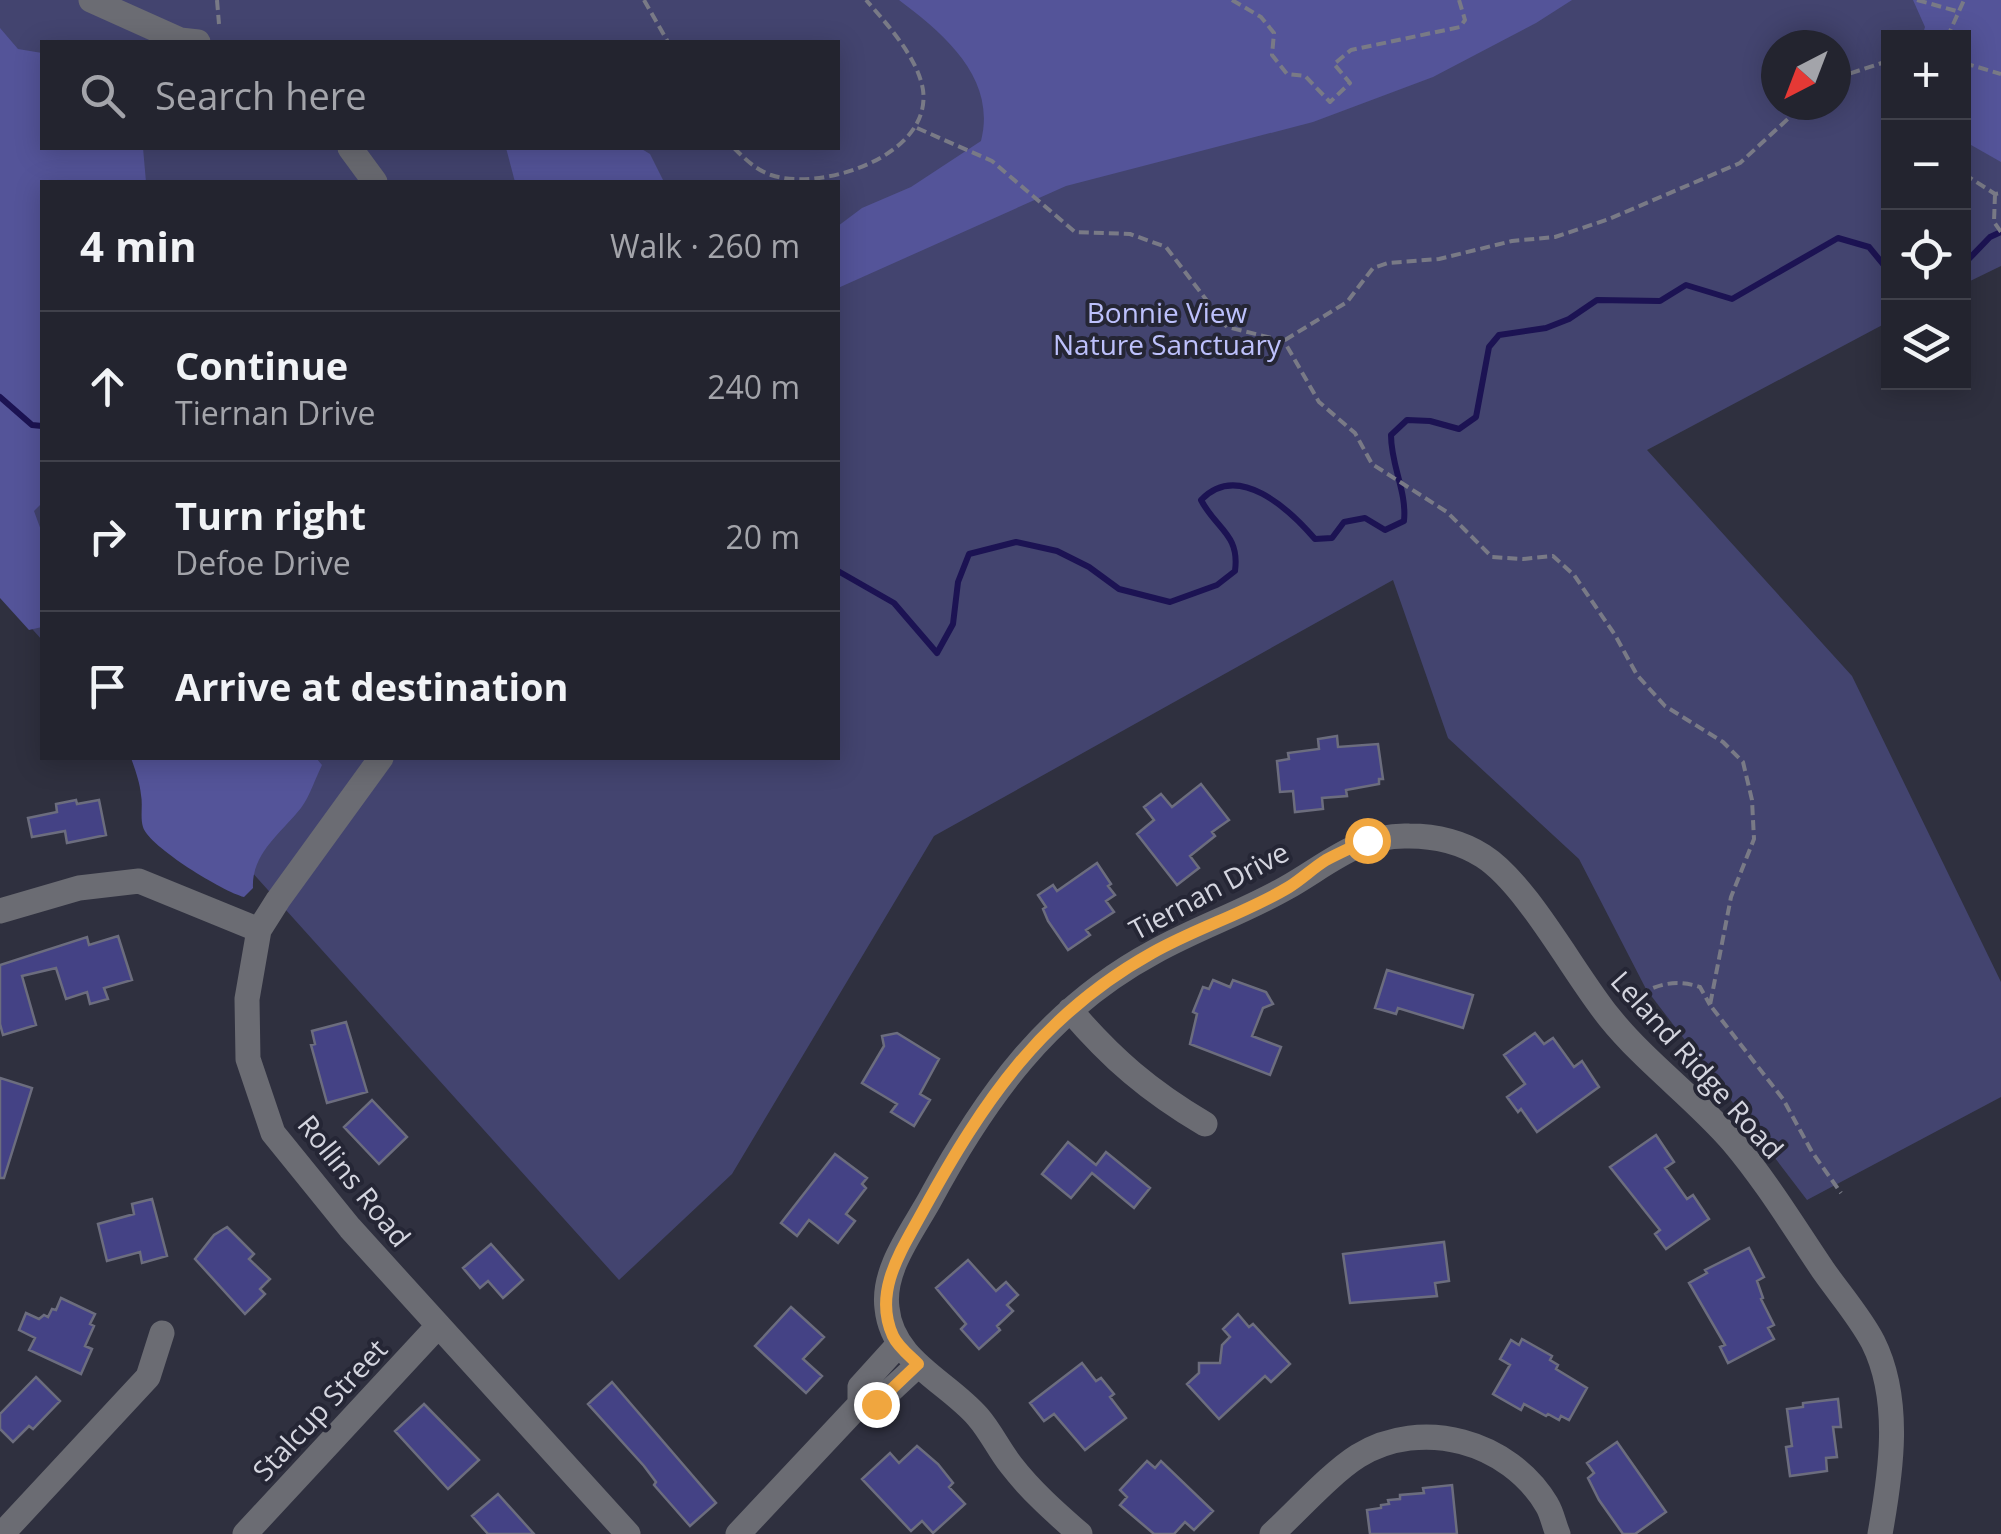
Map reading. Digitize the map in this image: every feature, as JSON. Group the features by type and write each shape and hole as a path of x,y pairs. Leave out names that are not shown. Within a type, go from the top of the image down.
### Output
{"street":[{"path":"91,0 182,40"},
{"path":"346,151 373,180"},
{"name":"Rollins Road","path":"380,760 259,930 247,999 248,1059 273,1133 350,1228 628,1534"},
{"name":"Tiernan Drive","path":"898,1344 886,1308 887,1287 896,1261 969,1131 1038,1039 1109,980 1153,952 1288,887 1325,861 1367,840 1404,835 1446,839"},
{"name":"Leland Ridge Road","path":"1446,839 1484,857 1514,883 1610,1019 1732,1142 1874,1344 1891,1404 1888,1490 1880,1534"},
{"path":"0,911 79,888 138,880 259,930"},
{"path":"1070,1010 1106,1053 1132,1076 1205,1124"},
{"name":"Stalcup Street","path":"245,1534 438,1326"},
{"path":"2,1534 148,1377 162,1332"},
{"path":"738,1534 860,1404 860,1387 898,1344 980,1419 1010,1464 1080,1534"},
{"path":"860,1404 876,1404 918,1364"},
{"path":"1272,1534 1358,1456 1394,1441 1437,1434 1481,1447 1515,1467 1548,1505 1558,1534"}],"path":[{"path":"217,0 219,24"},
{"path":"644,0 667,40"},
{"path":"737,150 770,175 798,179 824,177 902,146 917,128 923,89 904,50 866,0"},
{"path":"1232,0 1261,17 1274,32 1272,54 1287,74 1305,76 1330,102 1350,83 1334,64 1351,50 1460,27 1465,20 1459,0"},
{"path":"1917,0 1960,12"},
{"path":"1951,30 1964,0"},
{"path":"1851,73 1881,62"},
{"path":"1971,65 2001,74"},
{"path":"917,128 992,162 1075,232 1130,234 1166,247 1227,327 1284,341 1346,302 1373,268 1556,236 1609,219 1740,163 1787,120"},
{"path":"1971,178 1998,194 1994,222 2001,232"},
{"path":"1284,341 1319,402 1354,433 1372,464 1447,512 1492,557 1523,560 1553,556 1574,575 1637,675 1665,706 1722,742 1742,762 1752,800 1754,840 1731,897 1710,1005"},
{"path":"1610,1019 1641,992 1679,980 1700,987 1782,1099 1841,1193"}],"green space":[{"name":"Bonnie View Nature Sanctuary","path":"0,0 2001,0 2001,266 1971,281 1971,30 1881,30 1881,326 1647,450 1852,676 2001,982 2001,1097 1807,1200 1646,989 1579,859 1448,738 1393,580 934,836 732,1174 619,1280 151,760 840,760 840,180 40,180 40,638 0,593"}],"shaded area":[{"path":"899,0 1572,0 1433,77 1313,122 1066,186 840,287 840,224 862,208 911,187 981,141 984,118 974,78 933,28"},
{"path":"1913,0 2001,0 2001,162 1971,145 1971,30 1924,30"},
{"path":"0,28 18,49 40,53 40,150 143,150 146,180 40,180 40,505 34,511 40,528 40,627 29,630 0,598"},
{"path":"507,150 643,150 650,154 663,180 514,180"},
{"path":"132,760 318,760 322,765 304,803 262,854 253,888 244,897 188,868 148,836 142,823"}],"building":[{"path":"1337,736 1338,747 1378,744 1383,779 1379,779 1379,784 1346,790 1347,796 1322,798 1323,809 1295,812 1293,791 1280,792 1277,761 1289,759 1288,753 1319,749 1318,739"},
{"path":"1201,784 1229,820 1190,856 1199,868 1177,885 1137,834 1154,820 1144,807 1161,794 1172,807"},
{"path":"76,800 77,804 99,800 106,835 67,843 65,831 32,837 28,818 57,812 56,804"},
{"path":"1097,863 1115,895 1106,901 1114,912 1086,930 1090,935 1068,950 1048,921 1043,909 1046,907 1038,895 1053,885 1057,891"},
{"path":"118,936 132,980 104,988 108,999 90,1004 87,992 66,999 56,968 22,976 36,1025 3,1035 0,965 87,937 89,945"},
{"path":"1387,970 1473,995 1463,1028 1398,1008 1396,1014 1375,1008"},
{"path":"1213,980 1230,987 1233,980 1266,992 1273,1004 1263,1008 1252,1036 1281,1047 1270,1075 1190,1044 1197,1014 1193,1012 1203,987 1209,989"},
{"path":"346,1022 367,1092 327,1103 311,1045 315,1044 312,1031"},
{"path":"897,1033 939,1059 920,1094 930,1100 914,1126 891,1112 897,1104 862,1083 884,1046 882,1036"},
{"path":"1535,1033 1544,1044 1553,1038 1574,1067 1582,1061 1599,1087 1537,1132 1507,1097 1525,1084 1504,1055"},
{"path":"0,1078 32,1088 4,1178 0,1178"},
{"path":"372,1100 407,1137 379,1164 344,1127"},
{"path":"1656,1135 1674,1162 1665,1168 1687,1199 1693,1195 1709,1219 1666,1249 1655,1234 1660,1230 1610,1167"},
{"path":"1068,1142 1096,1165 1106,1152 1150,1188 1134,1208 1092,1173 1071,1198 1042,1174"},
{"path":"835,1154 867,1178 862,1184 866,1188 846,1214 855,1221 838,1243 809,1220 797,1236 781,1223"},
{"path":"152,1199 167,1256 142,1263 140,1252 107,1261 98,1224 134,1214 132,1204"},
{"path":"227,1227 254,1254 249,1259 270,1279 260,1289 265,1294 245,1314 195,1259 214,1235"},
{"path":"1444,1242 1449,1281 1435,1283 1437,1296 1350,1303 1343,1254"},
{"path":"491,1244 523,1280 503,1298 488,1281 480,1288 463,1268"},
{"path":"1749,1248 1764,1277 1757,1281 1774,1325 1768,1328 1774,1339 1728,1363 1720,1347 1725,1345 1689,1283 1707,1273 1705,1270"},
{"path":"968,1260 996,1291 1006,1282 1018,1295 1007,1305 1013,1311 997,1326 1000,1330 979,1349 961,1329 966,1324 936,1288"},
{"path":"61,1298 95,1314 85,1346 92,1349 81,1374 29,1350 35,1338 19,1330 26,1313 39,1319 48,1317"},
{"path":"791,1307 824,1337 803,1359 822,1376 806,1393 755,1346"},
{"path":"1238,1314 1249,1327 1253,1324 1290,1364 1271,1382 1265,1376 1219,1419 1187,1384 1199,1373 1199,1363 1220,1363 1222,1345 1230,1337 1223,1329"},
{"path":"1522,1339 1552,1356 1550,1360 1558,1365 1556,1369 1587,1388 1569,1420 1546,1416 1524,1404 1521,1410 1493,1394 1510,1365 1500,1359 1511,1340 1519,1345"},
{"path":"1082,1363 1096,1381 1101,1378 1114,1394 1110,1397 1126,1418 1085,1450 1054,1414 1044,1421 1030,1403"},
{"path":"36,1377 60,1401 33,1429 29,1426 13,1442 0,1429 0,1414"},
{"path":"612,1382 716,1503 690,1526 654,1485 656,1482 644,1466 588,1404"},
{"path":"1838,1399 1841,1427 1833,1427 1837,1457 1826,1458 1827,1471 1790,1476 1786,1447 1792,1446 1787,1409"},
{"path":"424,1404 479,1460 448,1489 395,1431"},
{"path":"1617,1442 1666,1512 1635,1534 1623,1534 1588,1478 1594,1473 1587,1463"},
{"path":"917,1446 938,1464 953,1483 949,1487 965,1504 933,1533 922,1521 911,1531 862,1479 890,1453 899,1463"},
{"path":"1147,1461 1155,1468 1161,1461 1213,1511 1194,1530 1185,1522 1174,1534 1154,1534 1120,1505 1127,1497 1120,1490"},
{"path":"1452,1485 1457,1534 1370,1534 1367,1510 1381,1508 1389,1504 1388,1500 1400,1499 1400,1495 1424,1493 1423,1488"},
{"path":"498,1494 534,1534 488,1534 472,1516"}],"waterway":[{"path":"1971,257 1990,237 2001,232"},
{"path":"840,572 894,603 937,653 953,624 958,582 969,554 1016,542 1057,551 1089,567 1119,589 1170,602 1217,585 1235,571 1234,548 1201,500 1215,489 1231,485 1262,494 1315,539 1332,538 1344,522 1365,518 1385,530 1404,521 1391,435 1407,420 1459,429 1476,417 1489,347 1499,335 1546,328 1569,319 1597,300 1660,301 1686,285 1732,299 1838,238 1869,247 1881,262"},
{"path":"0,397 32,425 40,426"}],"route":[{"path":"876,1404 918,1364 893,1336 886,1308 887,1287 896,1261 969,1131 1038,1039 1109,980 1153,952 1288,887 1325,861 1367,840"}]}
